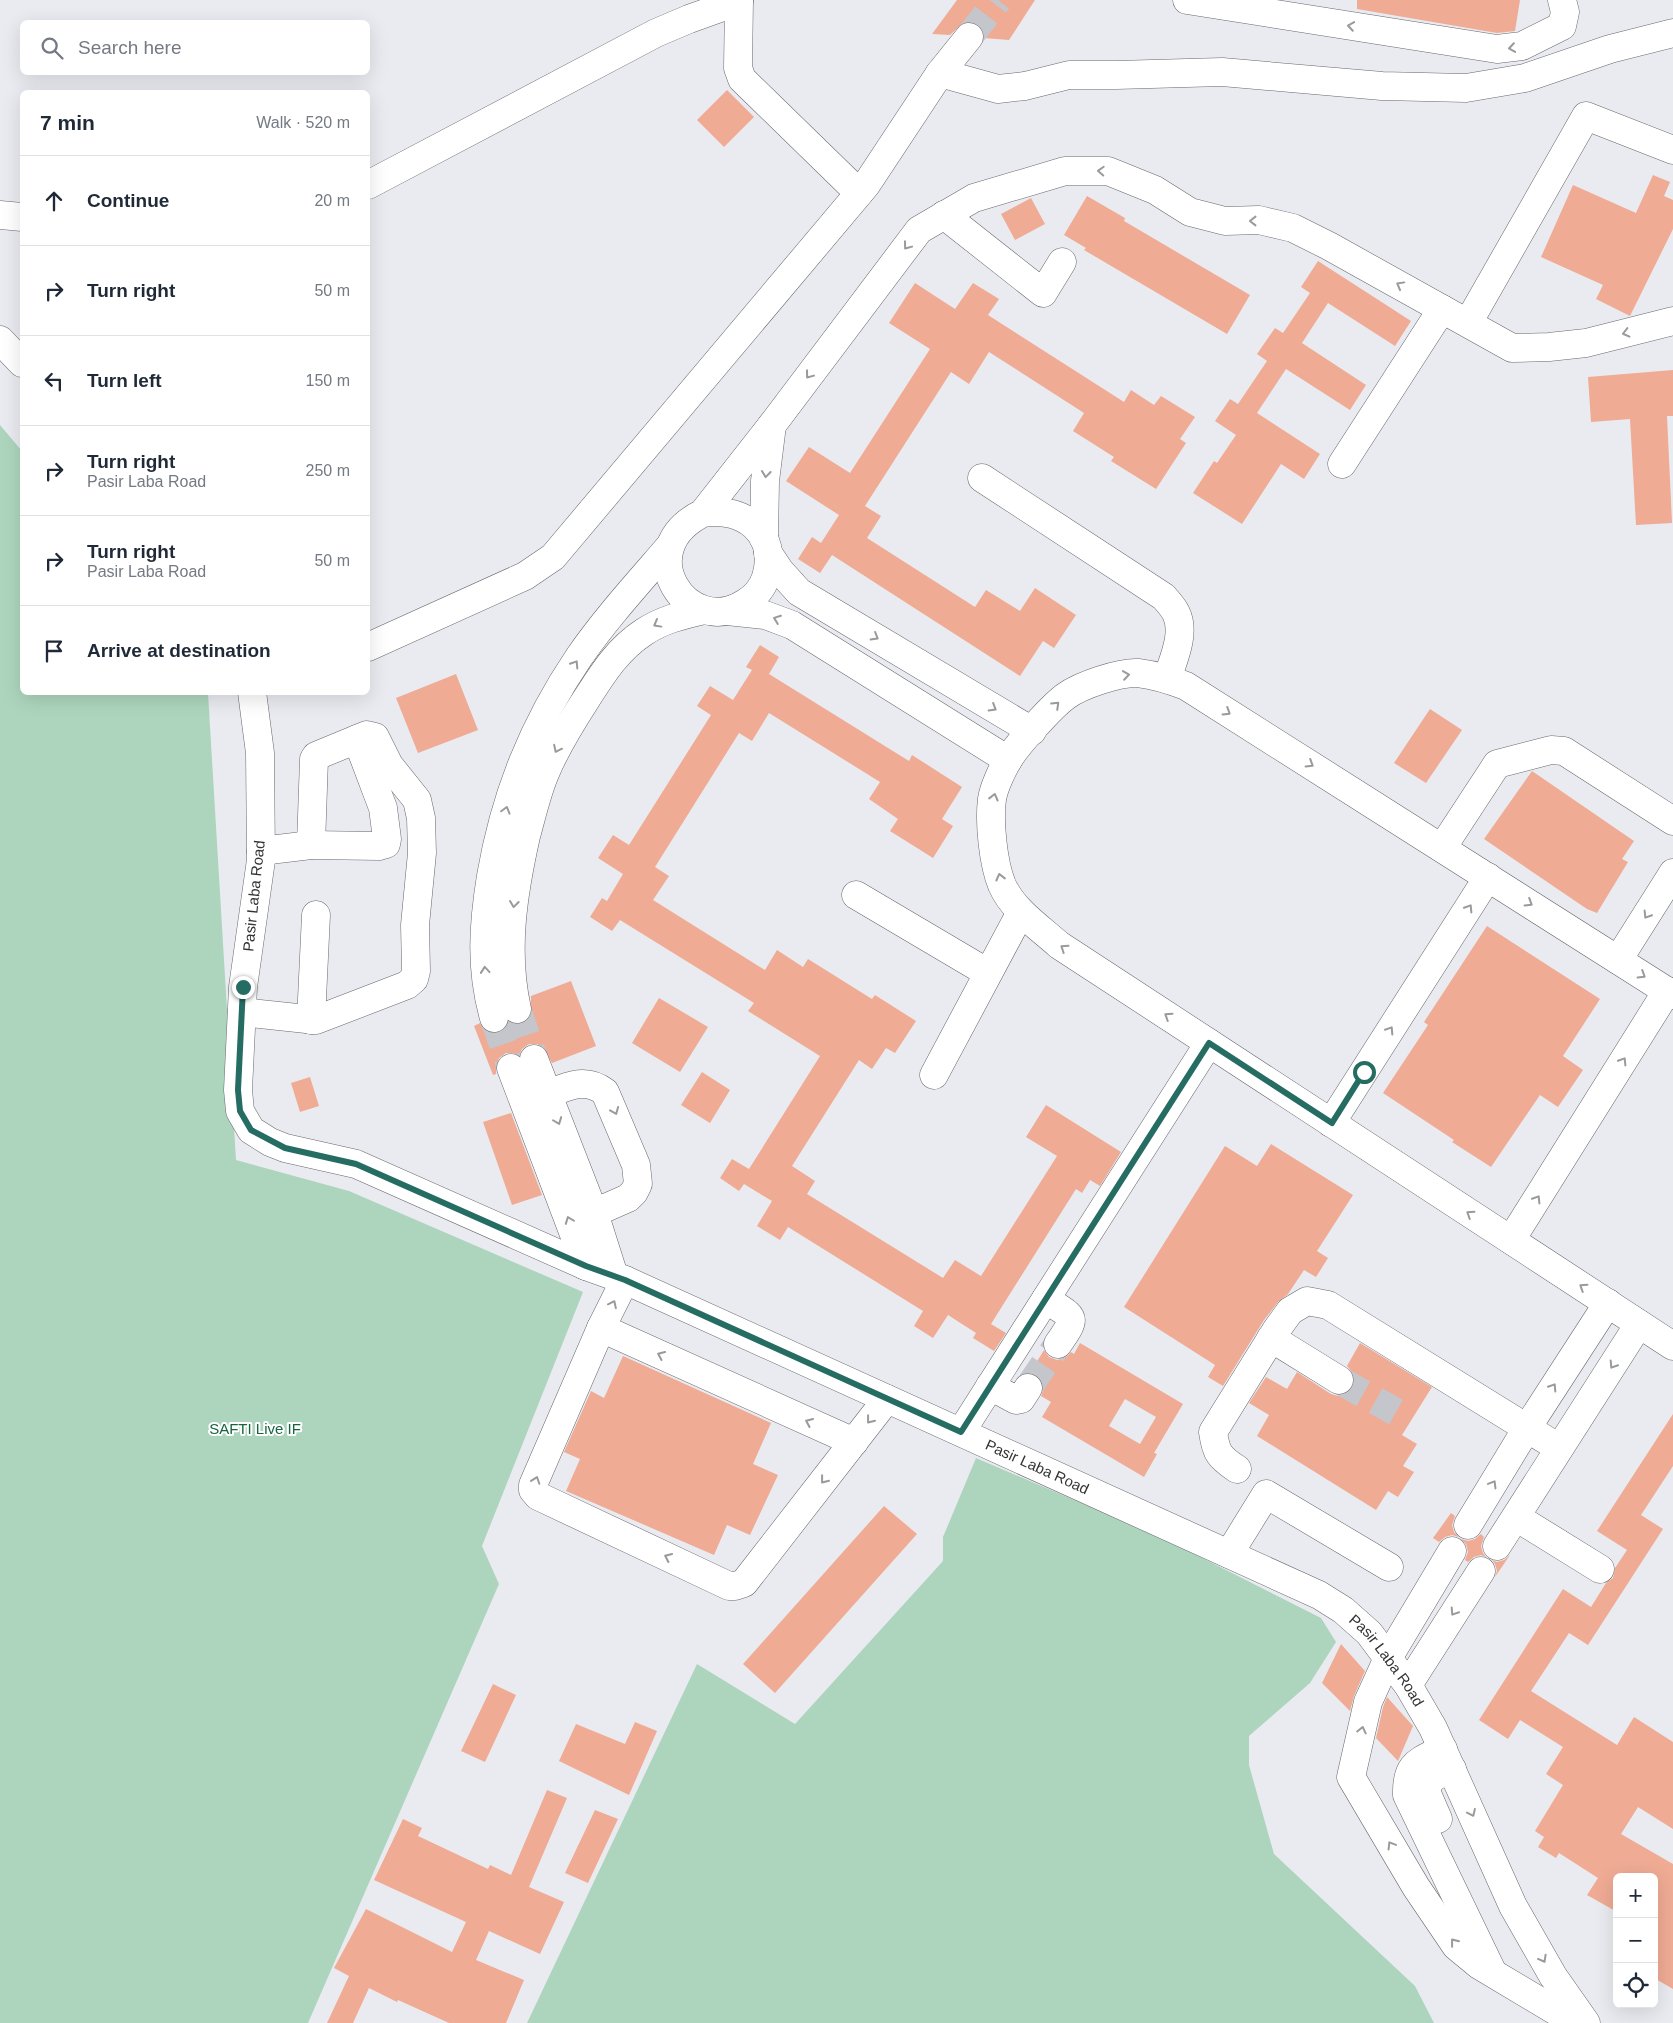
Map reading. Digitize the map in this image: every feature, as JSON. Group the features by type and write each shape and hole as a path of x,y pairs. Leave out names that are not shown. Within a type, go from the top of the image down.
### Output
{"street":[{"path":"370,184 656,33 739,0 738,68 742,78 859,193"},
{"path":"1187,0 1498,49 1522,46 1562,26 1565,12 1562,0"},
{"path":"940,74 998,89 1025,86 1069,75 1116,76 1222,72 1382,86 1466,88 1525,78 1610,49 1673,33"},
{"path":"370,646 524,576 553,558 859,193 940,74 969,37"},
{"path":"1468,323 1586,116 1673,150"},
{"path":"702,513 772,425 919,230 974,198 1066,171 1108,171 1155,190 1190,212 1225,221 1258,220 1293,228 1512,348 1586,343 1673,321"},
{"path":"0,215 20,217"},
{"path":"944,215 1042,292 1062,262"},
{"path":"1342,464 1442,309"},
{"path":"0,340 20,361"},
{"path":"772,425 765,481 766,546 767,572 759,591 738,608 715,610 665,620 643,633 621,650 605,669 583,703 560,741 545,772 531,818 514,900 506,1013 485,972 483,939 495,854 505,813 520,766 539,724 580,656 670,546 677,531 688,520 702,513 717,510 738,515 756,527 766,546 780,571 799,592 1032,731"},
{"path":"982,478 1164,597 1177,614 1180,637 1168,679"},
{"path":"670,546 667,562 670,577 678,592 689,602 715,610 765,615 792,625 1008,760"},
{"path":"1511,1240 1670,992 1186,686 1168,679 1137,673 1115,676 1085,686 1066,696 1032,731 1008,760 992,798 990,836 1002,885 1021,912 1059,945 1673,1346"},
{"name":"Pasir Laba Road","path":"258,695 260,851 243,987 238,1090 240,1111 251,1130 285,1148 356,1164 586,1266 619,1278 1320,1595 1343,1610 1369,1633 1408,1686 1433,1728 1513,1906 1553,1976 1586,2023"},
{"path":"242,1012 316,1020 407,985 414,979 416,972 415,916 422,853 422,818 417,800 389,765 375,737 367,735 320,754 314,759 311,845"},
{"path":"260,851 311,845 379,846 386,844 383,808 357,739"},
{"path":"1442,848 1497,764 1551,750 1564,751 1673,821"},
{"path":"1618,960 1673,873"},
{"path":"1332,1123 1488,877"},
{"path":"856,895 988,973"},
{"path":"934,1075 1021,912"},
{"path":"310,1020 316,915"},
{"path":"961,1432 1209,1043"},
{"path":"586,1266 523,1064 548,1094 619,1278 601,1328 533,1485 534,1492 538,1496 729,1586 744,1583 887,1399"},
{"path":"548,1094 579,1083 598,1086 605,1092 636,1165 638,1184 634,1192 628,1198 594,1213"},
{"path":"1046,1299 1072,1320 1058,1344"},
{"path":"1237,1469 1224,1460 1215,1449 1213,1432 1271,1338 1290,1311 1307,1301 1328,1305 1560,1448"},
{"path":"1468,1525 1527,1428 1608,1303"},
{"path":"1497,1546 1639,1324"},
{"path":"601,1328 854,1442"},
{"path":"1271,1338 1339,1380"},
{"path":"990,1386 1016,1400 1021,1399 1028,1388"},
{"path":"1229,1554 1266,1494 1389,1567"},
{"path":"1516,1517 1600,1569"},
{"path":"1452,1551 1388,1658 1368,1702 1351,1777 1416,1887 1456,1946 1479,1965 1576,2023"},
{"path":"1408,1686 1481,1571"},
{"path":"1447,1759 1414,1765 1406,1781 1407,1795 1492,1972"}],"green space":[{"name":"SAFTI Live IF","path":"0,425 20,449 20,695 208,695 236,1160 349,1191 583,1292 482,1546 499,1584 308,2023 0,2023"},
{"path":"976,1458 1163,1538 1321,1618 1336,1642 1310,1683 1249,1736 1249,1765 1274,1854 1415,1986 1434,2023 527,2023 697,1664 795,1724 943,1561 943,1537"}],"building":[{"path":"957,0 1035,0 1009,40 984,38 983,31 979,25 971,22 963,23 950,35 932,34"},
{"path":"1357,0 1520,0 1515,31 1497,33 1357,9"},
{"path":"727,90 754,117 724,147 697,120"},
{"path":"1653,175 1670,182 1664,196 1673,200 1673,229 1630,316 1596,299 1603,285 1541,257 1573,185 1636,213"},
{"path":"1087,196 1125,218 1124,221 1250,295 1227,334 1084,250 1086,248 1064,235"},
{"path":"1031,198 1045,224 1015,240 1001,214"},
{"path":"1318,261 1411,321 1395,346 1328,303 1302,343 1366,385 1350,410 1286,369 1257,413 1320,454 1304,479 1281,464 1242,524 1193,493 1214,461 1217,463 1236,435 1215,421 1230,399 1238,404 1267,361 1257,354 1275,328 1283,333 1310,293 1301,287"},
{"path":"915,283 955,309 973,283 999,299 988,315 1124,402 1131,390 1154,405 1161,396 1195,417 1180,439 1186,443 1156,489 1111,461 1114,457 1073,431 1084,413 989,352 969,384 951,372 865,506 881,516 867,538 975,607 986,590 1020,611 1035,588 1076,615 1054,648 1043,641 1020,676 832,555 820,573 798,559 812,537 821,543 839,515 786,481 809,447 850,473 930,349 889,323"},
{"path":"1673,370 1673,416 1667,416 1672,523 1636,525 1630,419 1591,422 1588,377"},
{"path":"760,645 779,657 769,674 909,761 912,755 962,787 942,819 953,826 933,858 890,831 898,819 869,799 880,782 769,713 752,741 739,733 655,867 669,876 653,900 765,970 777,950 803,967 808,959 872,999 875,995 916,1021 895,1053 886,1048 872,1069 859,1060 792,1166 815,1181 807,1194 943,1278 955,1260 981,1276 1057,1156 1026,1137 1046,1105 1121,1152 1100,1186 1090,1180 1082,1193 1076,1189 991,1324 1006,1333 994,1351 973,1338 976,1333 948,1315 933,1338 914,1326 923,1311 788,1227 780,1240 757,1226 772,1201 744,1184 739,1191 720,1178 732,1159 749,1169 820,1056 748,1011 754,1003 620,920 612,931 590,917 602,898 607,901 623,874 598,858 613,835 629,845 711,715 697,706 710,686 733,700 752,670 746,667"},
{"path":"456,674 478,730 418,753 396,698"},
{"path":"1430,709 1462,730 1426,783 1394,763"},
{"path":"1532,771 1634,841 1622,859 1628,862 1597,913 1587,909 1484,839"},
{"path":"1487,926 1600,999 1563,1056 1583,1070 1558,1107 1540,1095 1491,1167 1383,1093 1428,1025 1424,1022"},
{"path":"571,981 596,1046 552,1063 543,1047 537,1044 529,1044 522,1049 519,1055 506,1053 499,1058 496,1065 496,1074 493,1075 474,1026 480,1023 483,1029 489,1033 497,1033 504,1030 509,1022 520,1024 527,1021 531,1015 531,996"},
{"path":"659,998 708,1027 680,1072 632,1043"},
{"path":"702,1072 730,1090 710,1123 681,1105"},
{"path":"310,1077 319,1106 300,1112 291,1083"},
{"path":"511,1113 542,1195 512,1205 483,1122"},
{"path":"1271,1144 1353,1195 1317,1251 1328,1258 1316,1277 1304,1270 1288,1294 1278,1302 1264,1320 1223,1386 1208,1377 1215,1365 1124,1307 1225,1146 1257,1166"},
{"path":"1080,1343 1183,1404 1154,1453 1157,1454 1144,1477 1042,1417 1051,1402 1041,1396 1044,1388 1042,1380 1037,1375 1030,1373 1044,1350 1049,1357 1057,1360 1065,1358 1071,1352 1074,1354","holes":["1125,1399 1156,1417 1140,1444 1109,1426"]},
{"path":"1360,1343 1432,1387 1402,1435 1417,1444 1403,1466 1414,1472 1398,1497 1388,1491 1376,1510 1257,1436 1269,1415 1249,1403 1266,1377 1287,1389 1297,1372 1331,1394 1338,1396 1346,1394 1352,1389 1355,1381 1353,1373 1347,1366"},
{"path":"623,1356 771,1423 753,1464 778,1475 750,1535 727,1525 714,1555 566,1491 580,1459 564,1452 591,1391 604,1398"},
{"path":"1673,1414 1673,1466 1641,1515 1663,1529 1588,1645 1569,1633 1531,1691 1617,1745 1634,1717 1673,1742 1673,1829 1638,1807 1621,1834 1673,1864 1673,1989 1658,1980 1658,1873 1613,1873 1613,1910 1587,1895 1598,1878 1559,1853 1556,1858 1538,1847 1544,1837 1535,1831 1563,1785 1546,1774 1563,1747 1520,1720 1508,1739 1479,1720 1563,1589 1591,1607 1606,1583 1613,1578 1615,1568 1627,1550 1597,1531"},
{"path":"884,1506 917,1534 775,1693 743,1664"},
{"path":"1451,1513 1455,1516 1452,1525 1454,1532 1459,1537 1452,1535 1445,1537 1439,1542 1433,1538"},
{"path":"1481,1534 1484,1537 1481,1546 1486,1557 1481,1555 1474,1557 1468,1562 1465,1560 1468,1552 1466,1544 1461,1539 1468,1541 1475,1539"},
{"path":"1510,1555 1495,1577 1497,1571 1492,1560 1497,1562 1504,1560"},
{"path":"1341,1644 1365,1671 1354,1696 1350,1711 1322,1683"},
{"path":"493,1684 516,1695 485,1762 461,1751"},
{"path":"1387,1697 1413,1726 1398,1761 1376,1738"},
{"path":"635,1722 657,1731 629,1795 559,1761 576,1724 625,1744"},
{"path":"547,1790 567,1798 529,1887 564,1902 540,1954 489,1931 476,1960 524,1980 506,2023 449,2023 398,2000 397,2002 369,1988 353,2023 327,2023 349,1976 334,1968 366,1909 452,1952 466,1922 374,1880 403,1819 422,1828 418,1836 488,1869 490,1865 511,1875"},
{"path":"595,1810 618,1819 588,1883 565,1873"}],"tunnel":[{"path":"969,37 998,0"},
{"path":"517,1009 534,1059"},
{"path":"494,1018 511,1068"},
{"path":"1028,1388 1058,1344"},
{"path":"1339,1380 1396,1412"}],"route":[{"path":"243,987 238,1090 240,1111 251,1130 270,1142 285,1148 356,1164 586,1266 625,1280 961,1432 1209,1043 1332,1123 1364,1072"}]}
